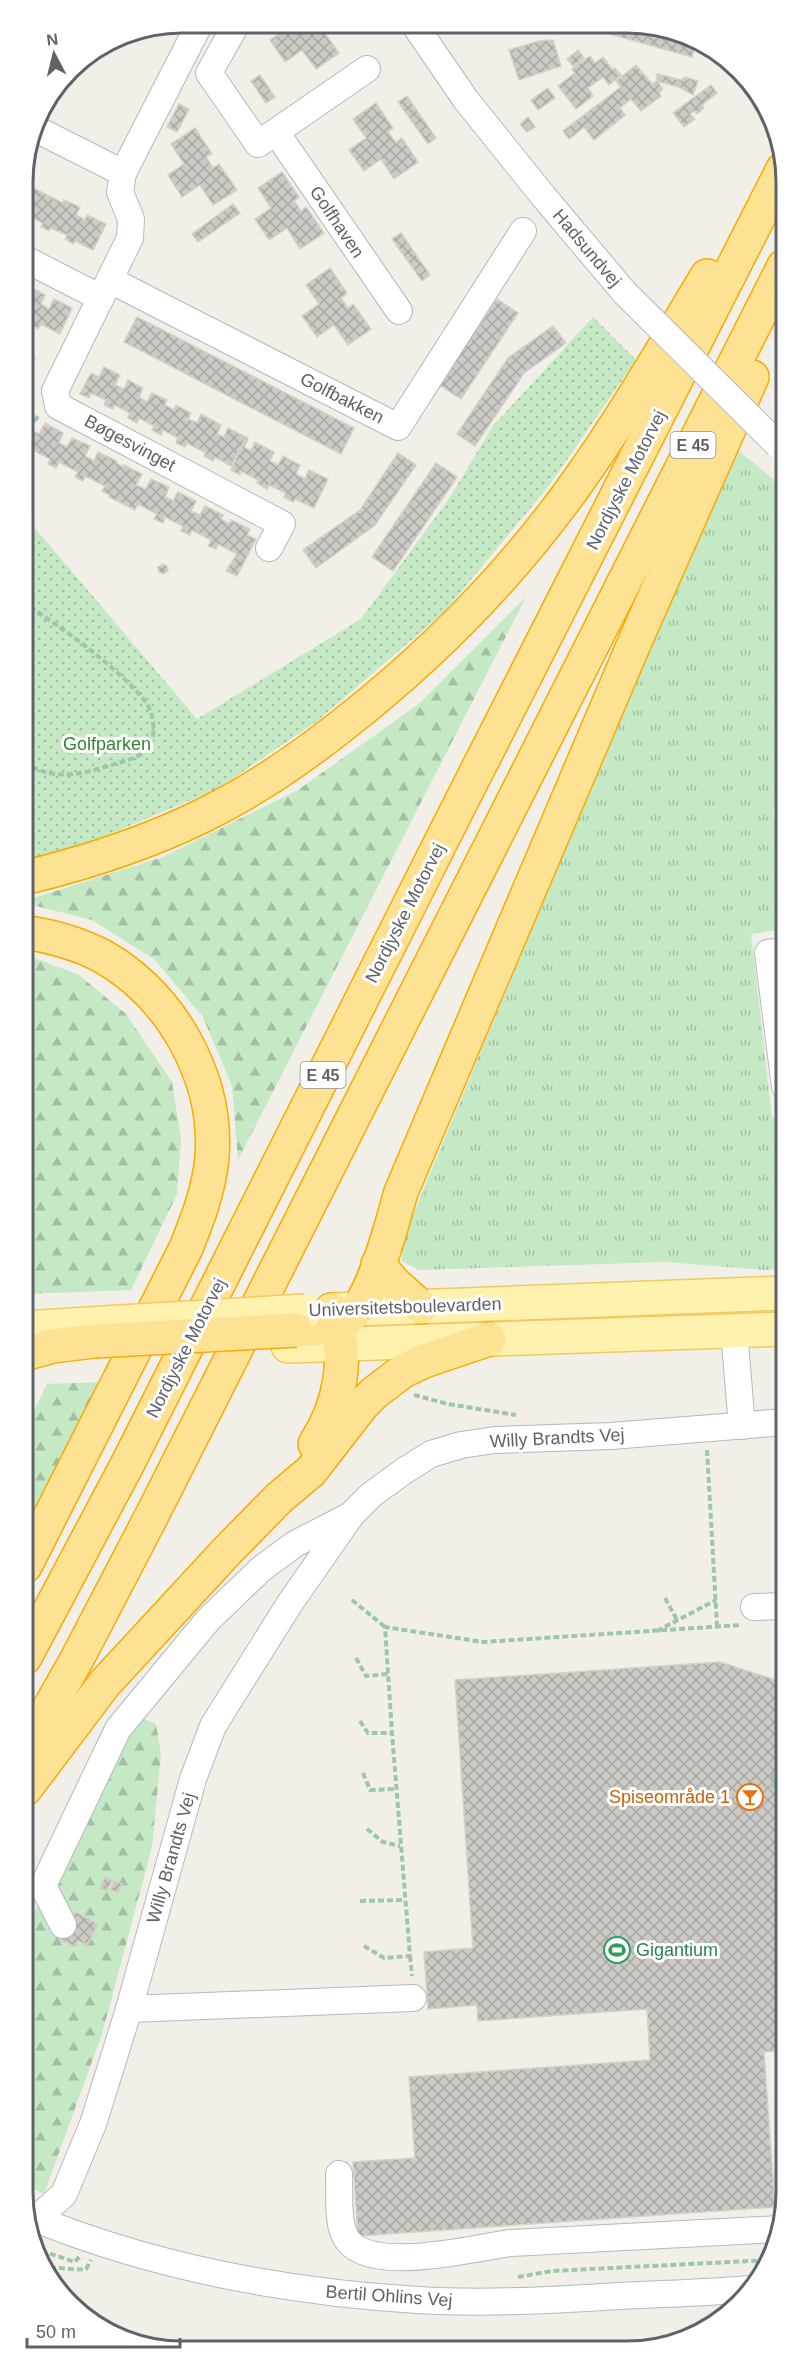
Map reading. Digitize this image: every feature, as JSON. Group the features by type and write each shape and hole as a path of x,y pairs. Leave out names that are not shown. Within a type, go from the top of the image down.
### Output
{"highway":[{"path":"33,876 84,863 142,841 202,816 258,785 316,745 389,688 450,632 514,563 576,484 646,378 774,160"},
{"name":"Nordjyske Motorvej","path":"33,1642 127,1465 460,803 776,183"},
{"name":"E 45","path":"33,1737 77,1659 150,1519 776,282"},
{"path":"33,1352 53,1346 95,1340 322,1325 371,1287 401,1192 627,661 776,326"},
{"path":"33,933 57,937 102,956 141,984 173,1020 196,1062 209,1108 212,1156 204,1204 186,1248 33,1550"},
{"path":"378,1264 394,1283 421,1307"},
{"path":"279,1498 329,1423 339,1387 342,1366 322,1325"},
{"path":"33,1778 105,1683 279,1498 311,1471 363,1404 384,1384 424,1361 489,1339"}],"main road":[{"name":"Universitetsboulevarden","path":"322,1325 421,1307 776,1293"},
{"name":"Universitetsboulevarden","path":"322,1325 489,1339 776,1330"},
{"path":"33,1330 95,1340"}],"street":[{"name":"Bøgesvinget","path":"195,33 123,173 120,192 132,219 130,238 55,391 58,406 282,524 269,548"},
{"path":"231,33 208,73 258,144 367,69"},
{"name":"Hadsundvej","path":"420,33 466,100 624,292 776,443"},
{"path":"42,132 123,173"},
{"name":"Golfhaven","path":"276,132 399,311"},
{"name":"Golfbakken","path":"106,289 398,427 523,231"},
{"path":"33,262 106,289"},
{"path":"776,952 768,953 776,986"},
{"path":"734,1332 742,1426"},
{"name":"Willy Brandts Vej","path":"35,2215 62,2197 73,2176 93,2124 129,2009 193,1779 213,1726 290,1603 351,1515 371,1495 404,1471 431,1454 461,1444 495,1440 611,1436 776,1423"},
{"name":"Willy Brandts Vej","path":"63,1925 43,1886 118,1729 208,1620 261,1569 295,1544 351,1515"},
{"path":"754,1607 776,1606"},
{"path":"129,2009 413,1998"},
{"path":"339,2174 344,2233 356,2248 381,2256 431,2257 511,2243 771,2229"},
{"name":"Bertil Ohlins Vej","path":"36,2220 127,2250 186,2266 273,2285 348,2295 418,2300 509,2301 739,2290"}],"path":[{"path":"33,609 65,630 122,678 145,702 153,718 153,736 148,749 130,760 83,773 51,774 33,767"},
{"path":"665,1598 677,1620"},
{"path":"352,1600 386,1627 483,1642 717,1626"},
{"path":"654,1632 716,1600"},
{"path":"363,1946 384,1958 410,1956 400,1846 386,1627"},
{"path":"356,1658 366,1676 388,1674"},
{"path":"360,1721 368,1733 392,1733"},
{"path":"363,1773 370,1790 396,1789"},
{"path":"772,1773 774,1789"},
{"path":"367,1829 383,1842 400,1846"},
{"path":"360,1901 405,1900"},
{"path":"46,2253 75,2262 84,2252"},
{"path":"53,2267 72,2271 86,2269 94,2256"},
{"path":"508,2279 552,2271 759,2261"}],"green space":[{"name":"Golfparken","path":"593,317 636,360 548,487 444,612 316,722 217,789 65,853 33,859 33,526 197,719 361,619 449,499 493,426"},
{"path":"733,446 776,481 776,808 773,809 776,832 776,930 751,934 772,1117 776,1117 776,1269 666,1262 419,1270 402,1261 402,1241"},
{"path":"526,597 238,1160 232,1086 203,1017 155,960 92,920 33,905 33,898 163,857 298,790 420,703"},
{"path":"33,957 79,975 126,1014 172,1082 181,1139 177,1194 131,1290 33,1294"},
{"path":"103,1382 33,1517 33,1413 47,1384"},
{"path":"139,1717 156,1724 161,1754 152,1847 102,2034 44,2194 33,2188 33,1915 122,1743"}],"building":[{"path":"281,33 325,33 339,53 316,69 302,50 285,62 270,40"},
{"path":"606,33 637,33 666,38 694,49 692,57"},
{"path":"553,40 561,66 519,80 509,50 539,41"},
{"path":"578,50 584,58 574,67 567,59"},
{"path":"590,56 595,63 603,57 613,70 615,68 621,75 609,85 603,77 588,88 593,96 576,109 558,86 575,73 572,69"},
{"path":"636,65 652,84 657,81 663,89 659,93 661,96 641,111 631,99 620,108 625,115 594,140 584,127 569,139 563,131 621,87 616,81"},
{"path":"657,74 681,80 685,77 698,81 693,95 679,87 657,81"},
{"path":"260,75 275,97 266,103 251,81"},
{"path":"711,85 717,93 702,105 704,108 697,114 694,111 690,114 695,119 684,127 673,113"},
{"path":"548,88 555,98 538,110 531,100"},
{"path":"407,96 436,138 428,144 398,102"},
{"path":"376,103 393,128 388,132 396,143 402,138 418,162 394,179 381,159 364,171 349,150 366,138 353,119"},
{"path":"179,104 189,109 177,132 167,127"},
{"path":"528,117 535,127 527,132 520,124"},
{"path":"195,128 212,154 206,157 213,168 219,164 237,190 213,205 200,185 182,197 168,175 184,164 171,144"},
{"path":"282,172 299,197 294,201 301,211 306,207 324,233 300,249 287,228 269,240 255,219 271,208 258,188"},
{"path":"33,188 63,203 64,200 80,207 76,215 85,220 87,215 106,224 93,250 75,241 73,244 65,239 67,235 41,227 43,223 33,218"},
{"path":"233,204 240,213 198,242 192,234"},
{"path":"401,233 430,275 422,281 392,239"},
{"path":"330,268 347,293 341,298 348,308 353,304 371,329 348,345 334,325 317,337 302,316 319,304 306,285"},
{"path":"33,289 45,295 41,304 49,309 54,299 72,308 60,334 41,324 38,329 33,326"},
{"path":"497,299 518,313 461,399 439,385"},
{"path":"137,317 354,428 341,454 124,342"},
{"path":"553,326 566,343 524,373 475,446 457,434 508,358"},
{"path":"104,367 120,375 115,385 124,389 128,380 143,388 139,397 147,402 152,393 167,400 165,405 174,410 176,405 191,413 188,419 197,423 201,414 221,425 217,434 224,437 228,428 246,437 231,466 215,457 213,461 204,456 206,453 187,443 185,447 176,443 178,438 163,430 161,435 152,430 154,426 139,418 137,423 128,418 130,413 115,405 113,409 104,405 106,400 91,393 89,398 80,394 91,373 99,377"},
{"path":"45,423 63,433 59,443 67,447 72,438 90,446 85,456 94,461 98,452 117,461 116,463 123,467 124,465 142,474 136,485 146,489 151,479 169,487 165,497 173,501 178,492 196,501 191,511 200,515 205,506 223,515 221,519 229,524 231,520 250,529 247,535 256,539 237,576 226,571 237,554 218,544 216,549 208,546 211,540 192,530 190,535 181,531 183,526 165,517 163,523 154,519 157,514 138,504 135,510 109,497 110,495 102,491 105,486 85,476 83,481 75,477 78,472 59,462 56,468 48,464 50,459 33,450 33,431 39,434"},
{"path":"246,437 248,439 244,447 251,451 255,442 274,452 270,461 278,465 283,456 300,465 296,474 305,479 309,470 328,479 314,508 295,499 293,502 284,497 286,493 269,485 267,489 257,483 258,480 241,471 240,475 231,470"},
{"path":"398,453 416,465 375,525 316,568 303,550 360,510"},
{"path":"436,463 457,477 393,571 372,557"},
{"path":"163,564 167,566 168,571 163,574 159,572 158,567"},
{"name":"Gigantium","path":"720,1662 776,1680 776,2051 764,2052 775,2207 358,2236 353,2162 415,2158 409,2077 650,2060 647,2009 478,2021 477,2005 428,2009 424,1952 473,1948 455,1680"},
{"path":"105,1877 112,1880 107,1891 100,1888"},
{"path":"114,1881 122,1884 118,1893 111,1890"},
{"path":"76,1912 98,1924 87,1945 78,1941 75,1947 61,1940"}],"place":[{"name":"Spiseområde 1","path":"750,1797"},
{"name":"Gigantium","path":"617,1950"}]}
